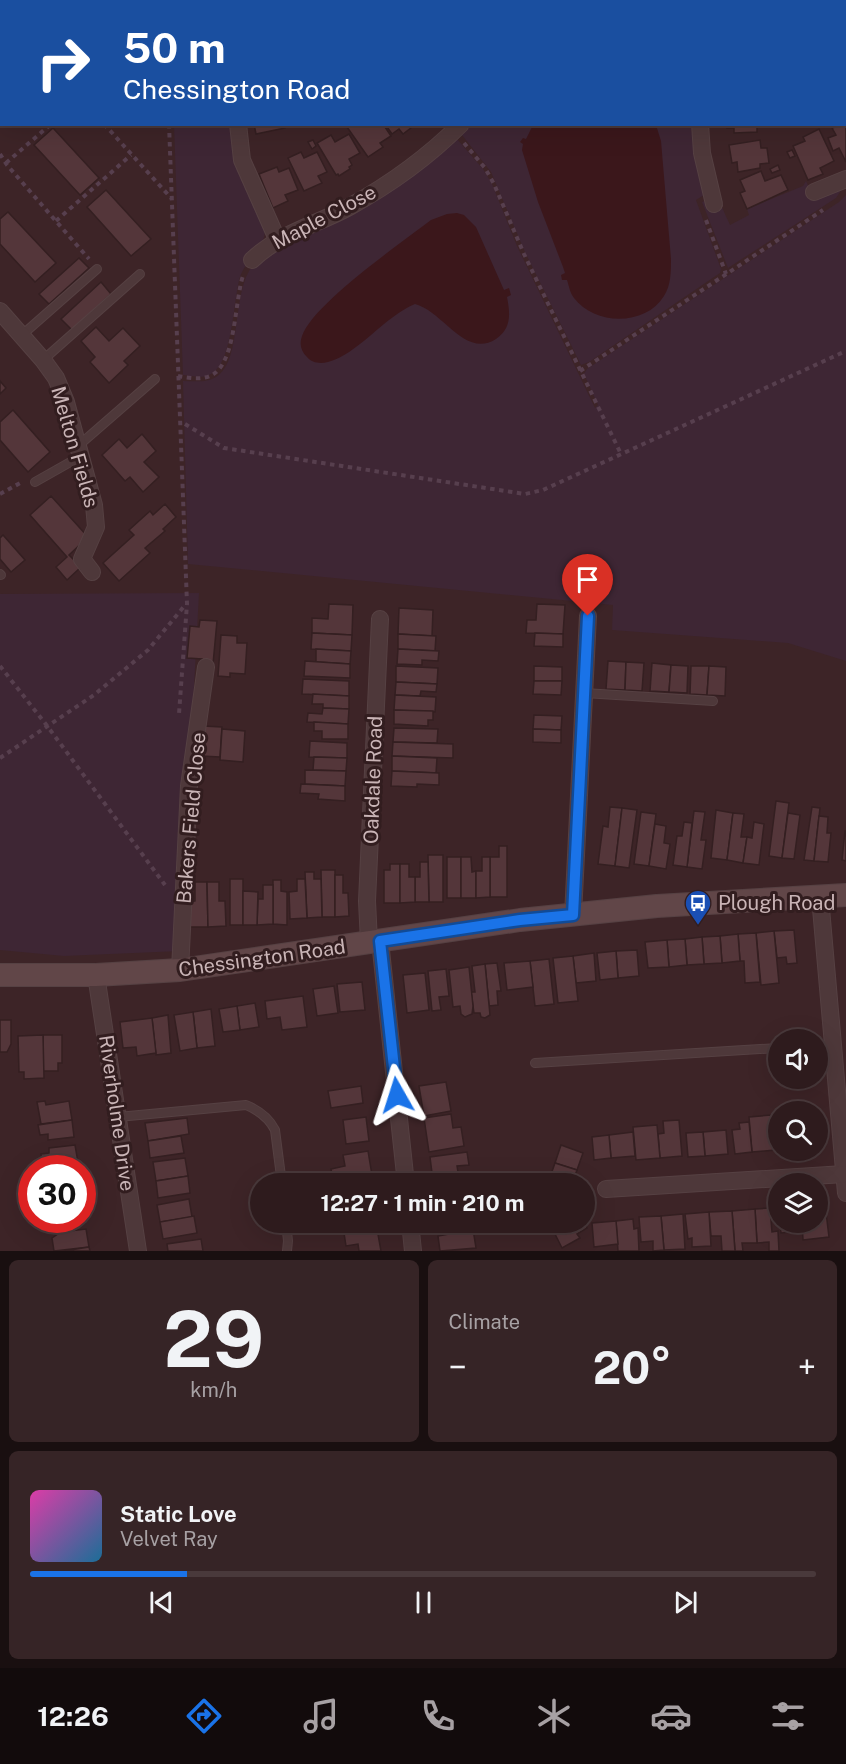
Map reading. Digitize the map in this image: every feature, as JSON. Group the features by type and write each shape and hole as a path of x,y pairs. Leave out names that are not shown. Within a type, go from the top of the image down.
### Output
{"main road":[{"name":"Chessington Road","path":"0,975 96,975 180,970 520,920 657,906 846,895"}],"street":[{"path":"238,126 242,160 277,240"},
{"path":"700,126 702,153 713,200"},
{"name":"Maple Close","path":"252,260 277,240 340,212 364,198 423,157 454,127"},
{"path":"814,192 846,179"},
{"name":"Melton Fields","path":"0,311 56,378 66,402 94,505 96,527 82,560 92,572"},
{"path":"573,915 588,616"},
{"name":"Oakdale Road","path":"380,619 368,901 405,1173"},
{"name":"Bakers Field Close","path":"180,970 189,786 206,667"},
{"path":"820,897 824,1029"},
{"name":"Riverholme Drive","path":"96,975 138,1251"},
{"path":"828,1066 846,1193"},
{"path":"606,1189 844,1174"},
{"path":"411,1233 413,1251"}],"lane":[{"path":"22,335 97,269"},
{"path":"41,358 140,274"},
{"path":"35,482 80,451 155,379"},
{"path":"584,693 713,702"},
{"path":"535,1063 768,1049"},
{"path":"118,1118 246,1105 256,1109 272,1123 281,1173"},
{"path":"286,1251 287,1233"}],"path":[{"path":"6,163 49,126"},
{"path":"106,126 172,199"},
{"path":"169,126 187,604 178,719"},
{"path":"454,127 489,175 524,254 621,454"},
{"path":"0,154 97,269"},
{"path":"56,221 131,155"},
{"path":"713,200 699,201 726,274"},
{"path":"580,371 828,206"},
{"path":"178,376 203,378 220,370 228,349 240,283 244,271 252,260"},
{"path":"185,424 224,448 514,494 536,493 846,351"},
{"path":"0,494 24,481 35,482"},
{"path":"0,758 94,695 147,650 187,604"},
{"path":"0,666 168,888"}],"shaded area":[{"path":"174,126 230,126 265,232 264,238 242,271 228,345 218,368 204,376 183,375"},
{"path":"471,126 691,126 694,152 704,195 696,200 721,269 720,273 589,362 581,365 525,252 491,172 462,135"},
{"path":"532,126 656,126 661,141 671,274 664,296 656,306 633,317 607,318 594,314 574,298 567,280 562,280 561,275 565,273 538,202 522,150 523,144 520,142 523,138 526,139"},
{"path":"457,139 483,169 492,184 517,246 595,408 598,405 584,374 587,369 839,202 846,195 846,661 788,643 612,630 613,605 188,564 183,381 208,380 216,377 225,368 234,340 242,289 247,274 255,263 438,155"},
{"path":"806,181 814,198 833,189 835,193 842,189 836,198 728,268 702,202 707,200 720,203 730,225 749,215 747,209 803,186"},
{"path":"457,213 464,215 476,227 504,290 509,288 511,295 507,297 509,320 501,335 485,344 474,343 454,332 425,308 415,304 393,317 350,352 339,358 319,363 307,357 301,347 302,336 309,323 340,291 431,220"},
{"path":"199,593 180,951 64,956 0,950 0,594"}],"building":[{"path":"254,126 284,126 285,128 256,134"},
{"path":"384,126 391,136 380,143 383,147 368,157 347,127"},
{"path":"386,126 413,126 403,134 399,129 392,134"},
{"path":"727,126 757,126 757,132 734,133 734,128 727,128"},
{"path":"846,126 846,162 839,148 833,151 828,138 836,135 832,128"},
{"path":"53,128 99,178 80,195 34,145"},
{"path":"819,129 834,161 820,168 823,174 808,180 793,146 805,141 803,137"},
{"path":"349,134 360,153 349,159 352,165 350,169 339,176 336,175 317,143 331,135 335,142"},
{"path":"313,140 316,146 312,149 308,142"},
{"path":"760,140 761,148 767,148 769,163 760,164 760,168 738,172 737,162 732,163 729,145"},
{"path":"792,150 795,156 790,158 787,152"},
{"path":"301,152 304,158 317,152 327,172 318,176 322,183 304,191 288,158"},
{"path":"778,165 780,170 772,173 770,169"},
{"path":"277,167 279,172 289,168 298,190 285,195 288,201 273,208 259,174"},
{"path":"761,171 765,181 781,175 788,190 747,209 740,193 745,191 740,180"},
{"path":"106,190 151,239 131,256 87,207"},
{"path":"8,212 56,263 35,282 0,244 0,219"},
{"path":"79,258 89,268 49,304 39,294"},
{"path":"101,282 111,294 72,330 61,319"},
{"path":"96,327 109,341 123,328 140,346 124,361 128,365 109,383 90,362 95,357 81,341"},
{"path":"0,381 6,388 0,394"},
{"path":"13,410 50,452 28,472 0,440 0,422"},
{"path":"142,434 156,451 144,462 159,477 143,492 130,477 125,481 102,455 119,439 127,448"},
{"path":"51,496 88,537 69,555 81,567 67,580 56,567 67,557 30,515"},
{"path":"165,504 176,517 163,529 165,531 145,548 150,553 119,581 103,563 134,535 129,530 150,511 153,515"},
{"path":"3,535 25,560 11,572 0,559 0,538"},
{"path":"329,604 353,605 352,635 312,633 312,618 328,619"},
{"path":"537,604 565,605 563,634 526,633 527,620 536,620"},
{"path":"399,608 433,610 432,636 398,634"},
{"path":"200,620 217,621 213,664 201,663 202,659 187,658 190,626 199,627"},
{"path":"312,633 352,635 351,651 311,649"},
{"path":"535,633 563,634 563,647 534,646"},
{"path":"398,634 436,636 435,651 398,649"},
{"path":"221,635 237,636 237,643 247,643 245,674 230,673 230,677 218,676"},
{"path":"316,649 351,651 350,664 316,662"},
{"path":"398,649 439,651 438,661 422,660 422,665 397,664"},
{"path":"305,661 350,664 350,678 304,676"},
{"path":"608,661 626,662 625,690 606,689"},
{"path":"626,662 644,663 642,691 625,690"},
{"path":"652,663 671,665 669,692 650,691"},
{"path":"671,665 688,666 687,693 669,692"},
{"path":"396,666 438,668 437,684 396,682"},
{"path":"534,666 562,667 562,681 534,681"},
{"path":"691,666 709,666 707,695 690,694"},
{"path":"709,666 726,667 725,696 707,695"},
{"path":"303,679 349,681 349,696 302,694"},
{"path":"534,681 562,681 561,695 533,694"},
{"path":"396,682 437,684 436,692 421,691 420,696 395,695"},
{"path":"313,694 349,696 349,709 323,708 323,704 312,704"},
{"path":"395,695 436,697 435,712 394,710"},
{"path":"323,708 349,709 348,724 307,722 308,713 322,714"},
{"path":"394,710 433,711 433,720 428,720 428,726 394,724"},
{"path":"534,715 562,716 561,730 533,729"},
{"path":"314,722 348,724 348,739 322,739 322,731 314,731"},
{"path":"203,726 222,727 220,757 201,756"},
{"path":"394,728 438,729 437,743 393,742"},
{"path":"222,729 245,731 243,762 220,760"},
{"path":"533,729 561,730 561,743 533,742"},
{"path":"310,741 347,743 347,758 309,757"},
{"path":"393,742 453,744 453,758 392,756"},
{"path":"392,756 437,758 436,773 392,771"},
{"path":"314,757 347,758 346,771 313,770"},
{"path":"305,770 346,771 345,786 305,784"},
{"path":"392,771 439,773 439,785 391,786"},
{"path":"301,784 345,786 345,801 318,799 319,794 300,793"},
{"path":"776,801 789,803 782,858 769,856"},
{"path":"610,807 622,808 615,866 598,864 603,826 608,827"},
{"path":"812,807 820,808 814,861 804,860"},
{"path":"622,808 637,810 629,868 615,866"},
{"path":"716,810 733,813 727,860 711,858"},
{"path":"694,811 705,812 701,840 706,840 702,869 687,867"},
{"path":"641,812 656,814 649,866 634,864"},
{"path":"733,813 744,814 741,837 747,837 743,863 727,860"},
{"path":"788,813 800,815 794,859 782,858"},
{"path":"819,816 828,817 827,833 831,833 828,862 814,861"},
{"path":"684,822 692,823 687,867 673,865 677,836 682,836"},
{"path":"754,822 764,824 759,865 743,863 747,837 752,838"},
{"path":"655,824 666,826 664,843 670,844 666,869 649,866"},
{"path":"846,831 846,861 842,860"},
{"path":"499,846 507,846 507,897 490,897 490,857 499,857"},
{"path":"428,855 443,855 443,902 429,902"},
{"path":"447,857 461,857 461,898 447,898"},
{"path":"461,857 471,857 472,872 476,871 476,898 461,898"},
{"path":"482,857 490,857 490,897 476,898 476,871 482,871"},
{"path":"420,862 428,862 429,902 415,902 415,877 420,877"},
{"path":"390,864 400,864 400,903 384,903 384,870 390,870"},
{"path":"400,864 409,864 409,877 415,877 415,902 400,903"},
{"path":"321,870 335,870 335,917 322,917"},
{"path":"305,872 314,872 314,879 321,879 322,917 307,918"},
{"path":"335,875 343,875 343,893 348,893 349,916 335,917"},
{"path":"230,879 243,879 243,925 230,925"},
{"path":"297,879 305,879 307,918 290,919 289,892 297,891"},
{"path":"273,880 281,880 281,891 287,892 287,925 273,924"},
{"path":"195,882 207,882 208,927 190,927 190,902 195,901"},
{"path":"207,882 219,882 219,901 225,901 226,926 208,927"},
{"path":"263,885 273,885 273,924 257,925 258,899 263,899"},
{"path":"243,891 258,892 257,925 243,925"},
{"path":"794,930 797,963 787,964 786,957 777,958 774,931"},
{"path":"774,931 779,983 761,985 756,933"},
{"path":"756,933 760,982 745,983 744,961 740,961 738,934"},
{"path":"738,934 740,961 722,963 720,936"},
{"path":"720,936 722,963 704,964 702,937"},
{"path":"702,937 704,964 687,965 685,939"},
{"path":"685,939 687,965 669,967 667,940"},
{"path":"667,940 669,967 648,968 645,942"},
{"path":"637,950 639,976 618,978 616,951"},
{"path":"616,951 618,978 600,980 597,953"},
{"path":"594,953 596,981 576,983 573,956"},
{"path":"573,956 578,1001 558,1003 553,958"},
{"path":"549,959 554,1004 535,1006 530,961"},
{"path":"530,961 533,987 507,990 504,963"},
{"path":"497,963 501,991 497,991 498,1005 489,1006 485,964"},
{"path":"485,964 490,1015 485,1018 481,1017 480,1013 474,1013 471,992 475,992 472,966"},
{"path":"469,967 473,1006 472,1014 465,1017 461,1014 460,1006 453,1007 449,970"},
{"path":"446,969 449,996 439,997 441,1010 432,1011 428,971"},
{"path":"425,973 429,1010 407,1013 403,975"},
{"path":"362,982 365,1010 340,1012 337,984"},
{"path":"334,986 338,1013 317,1016 313,989"},
{"path":"303,996 307,1027 282,1030 280,1017 267,1019 265,1001"},
{"path":"255,1003 259,1027 240,1030 237,1006"},
{"path":"237,1006 240,1030 223,1032 219,1009"},
{"path":"211,1009 215,1046 197,1048 193,1012"},
{"path":"193,1012 197,1048 180,1051 174,1015"},
{"path":"168,1015 171,1053 156,1055 152,1018"},
{"path":"152,1018 156,1053 137,1056 136,1047 123,1048 120,1022"},
{"path":"0,1020 11,1020 11,1044 7,1052 0,1052"},
{"path":"43,1035 62,1035 62,1063 58,1063 58,1071 43,1071"},
{"path":"43,1035 44,1078 24,1079 24,1072 19,1072 18,1036"},
{"path":"446,1082 451,1111 424,1116 419,1086"},
{"path":"361,1086 363,1103 331,1108 328,1091"},
{"path":"45,1101 46,1105 69,1101 72,1120 41,1124 37,1102"},
{"path":"451,1114 453,1128 461,1127 464,1146 429,1152 424,1118"},
{"path":"768,1115 768,1151 752,1152 749,1117"},
{"path":"366,1117 369,1141 346,1144 343,1120"},
{"path":"187,1118 189,1134 148,1141 145,1123"},
{"path":"72,1120 74,1137 48,1140 48,1134 40,1135 38,1125"},
{"path":"679,1120 682,1156 660,1158 658,1134 664,1133 663,1121"},
{"path":"749,1122 752,1152 735,1154 732,1130 740,1129 739,1123"},
{"path":"657,1125 660,1158 636,1160 633,1127"},
{"path":"726,1130 728,1154 705,1156 703,1132"},
{"path":"633,1132 635,1156 611,1158 609,1135"},
{"path":"703,1132 705,1156 688,1157 686,1133"},
{"path":"609,1135 611,1158 594,1160 592,1137"},
{"path":"181,1136 184,1153 150,1158 148,1141"},
{"path":"75,1145 77,1155 41,1155 49,1153 49,1148"},
{"path":"561,1145 583,1153 577,1170 555,1163"},
{"path":"368,1151 372,1173 332,1173 331,1169 345,1166 343,1155"},
{"path":"467,1152 469,1165 457,1166 458,1173 432,1173 430,1157"},
{"path":"185,1158 188,1176 156,1181 153,1162"},
{"path":"555,1163 577,1170 576,1173 551,1173"},
{"path":"188,1176 190,1193 158,1198 156,1181"},
{"path":"189,1199 192,1217 160,1222 157,1205"},
{"path":"768,1208 768,1233 778,1233 779,1251 769,1251 769,1242 757,1243 755,1209"},
{"path":"755,1209 757,1243 742,1243 743,1251 735,1251 732,1211"},
{"path":"732,1211 735,1251 722,1251 721,1236 711,1236 709,1212"},
{"path":"709,1212 711,1246 692,1247 692,1238 688,1239 685,1214"},
{"path":"683,1214 685,1249 664,1250 661,1216"},
{"path":"194,1216 197,1233 163,1239 160,1222"},
{"path":"661,1216 664,1250 653,1251 653,1241 641,1242 639,1217"},
{"path":"633,1219 634,1229 638,1228 639,1251 618,1251 616,1221"},
{"path":"616,1221 618,1244 594,1247 595,1223"},
{"path":"828,1229 829,1237 803,1240 803,1233 828,1233"},
{"path":"60,1233 87,1233 89,1247 54,1251 52,1238"},
{"path":"344,1233 378,1233 381,1251 359,1251 358,1244 346,1246"},
{"path":"474,1233 476,1248 440,1251 438,1236"},
{"path":"554,1233 579,1233 577,1234 580,1238 562,1248"},
{"path":"201,1239 203,1251 168,1251 167,1244"},
{"path":"89,1247 90,1251 64,1251"}],"place":[{"name":"Plough Road","path":"698,926"}],"route":[{"path":"397,1095 380,941 520,920 573,915 588,616"}]}
